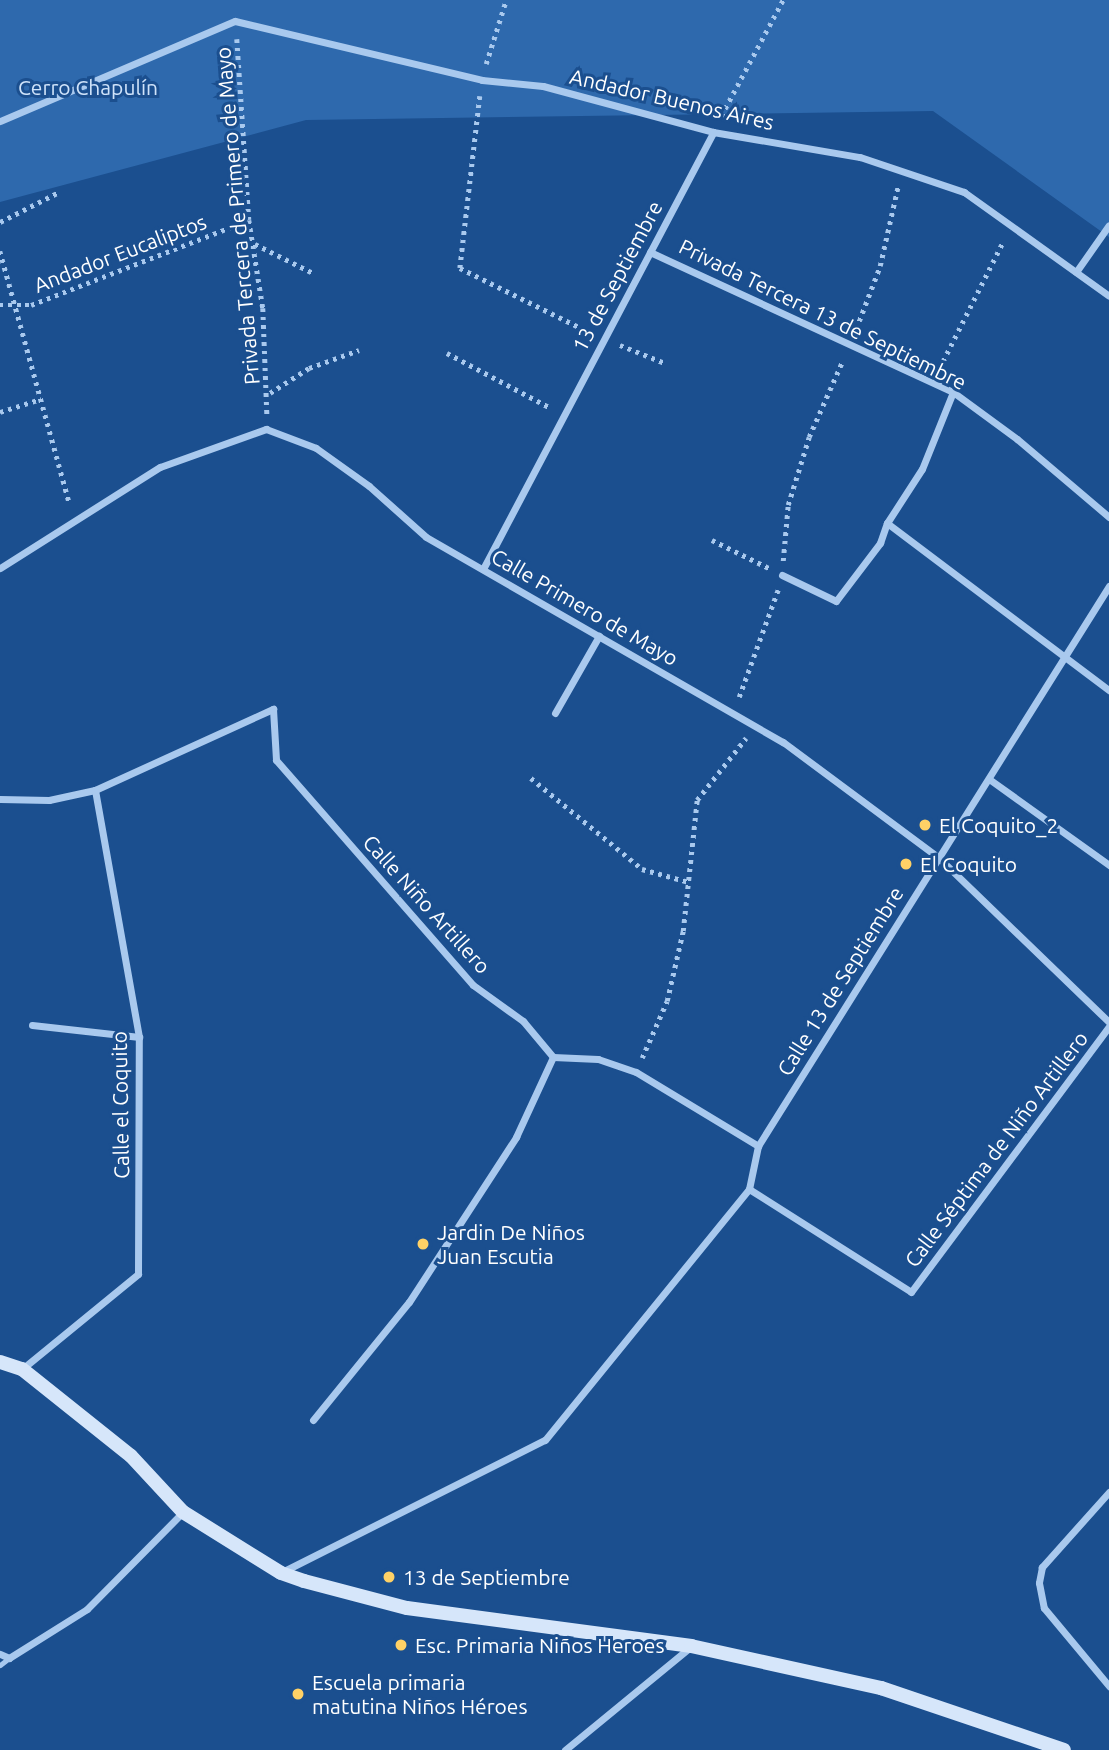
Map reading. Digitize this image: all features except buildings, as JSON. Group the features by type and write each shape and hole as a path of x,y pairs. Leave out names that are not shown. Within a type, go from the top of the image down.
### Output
{"street":[{"name":"Andador Buenos Aires","path":"235,21 482,80 543,86 713,132 860,157 964,192 1109,296"},
{"path":"0,121 235,21"},
{"name":"13 de Septiembre","path":"483,569 713,132"},
{"path":"1076,272 1109,225"},
{"name":"Privada Tercera 13 de Septiembre","path":"650,252 851,342 953,392 1017,439 1109,517"},
{"path":"782,575 836,601 880,543 887,523 922,469 953,392"},
{"path":"0,568 160,467 266,429"},
{"name":"Calle Primero de Mayo","path":"266,429 316,449 369,486 426,537 733,710 939,858 1109,1024"},
{"path":"887,523 1109,690"},
{"name":"Calle 13 de Septiembre","path":"758,1146 1067,659 1109,586"},
{"path":"555,713 599,636"},
{"name":"Calle Niño Artillero","path":"95,790 273,709 276,760 473,985 523,1021 552,1057"},
{"path":"989,779 1109,864"},
{"path":"0,799 49,800 95,790"},
{"name":"Calle el Coquito","path":"22,1369 138,1274 139,1037 95,790"},
{"name":"Calle Séptima de Niño Artillero","path":"749,1189 911,1292 1109,1024"},
{"path":"32,1025 139,1037"},
{"path":"281,1573 545,1440 749,1189 758,1146 636,1072 598,1059 552,1057 516,1137 416,1291 313,1420"},
{"path":"0,1362 22,1369 131,1456 183,1512 281,1573 407,1608 691,1646 881,1688 1064,1750"},
{"path":"1109,1492 1042,1566 1039,1583 1044,1608 1109,1686"},
{"path":"0,1654 9,1658 87,1609 183,1512"},
{"path":"565,1750 691,1646"}],"lane":[{"path":"0,1665 9,1658"}],"path":[{"path":"506,0 482,80 460,268 604,339 665,363"},
{"path":"713,132 783,0"},
{"name":"Privada Tercera de Primero de Mayo","path":"235,21 245,113 249,220 255,244 269,394 266,429"},
{"path":"733,710 760,648 782,575 788,505 809,438 851,342 880,266 901,171"},
{"path":"0,222 57,193"},
{"name":"Andador Eucaliptos","path":"0,306 30,305 249,220"},
{"path":"934,383 985,271 1012,227"},
{"path":"255,244 313,273"},
{"path":"0,251 75,523"},
{"path":"269,394 309,368 359,350"},
{"path":"447,354 564,415"},
{"path":"0,412 41,399"},
{"path":"712,540 782,575"},
{"path":"636,1072 667,1001 689,882 697,800 755,726"},
{"path":"531,778 642,869 689,882"}],"green space":[{"name":"Cerro Chapulín","path":"0,0 1109,0 1109,237 933,111 306,120 0,202"}],"place":[{"name":"El Coquito_2","path":"925,825"},
{"name":"El Coquito","path":"906,864"},
{"name":"Jardin De Niños Juan Escutia","path":"423,1244"},
{"name":"13 de Septiembre","path":"389,1577"},
{"name":"Esc. Primaria Niños Heroes","path":"401,1645"},
{"name":"Escuela primaria matutina Niños Héroes","path":"298,1694"}]}
